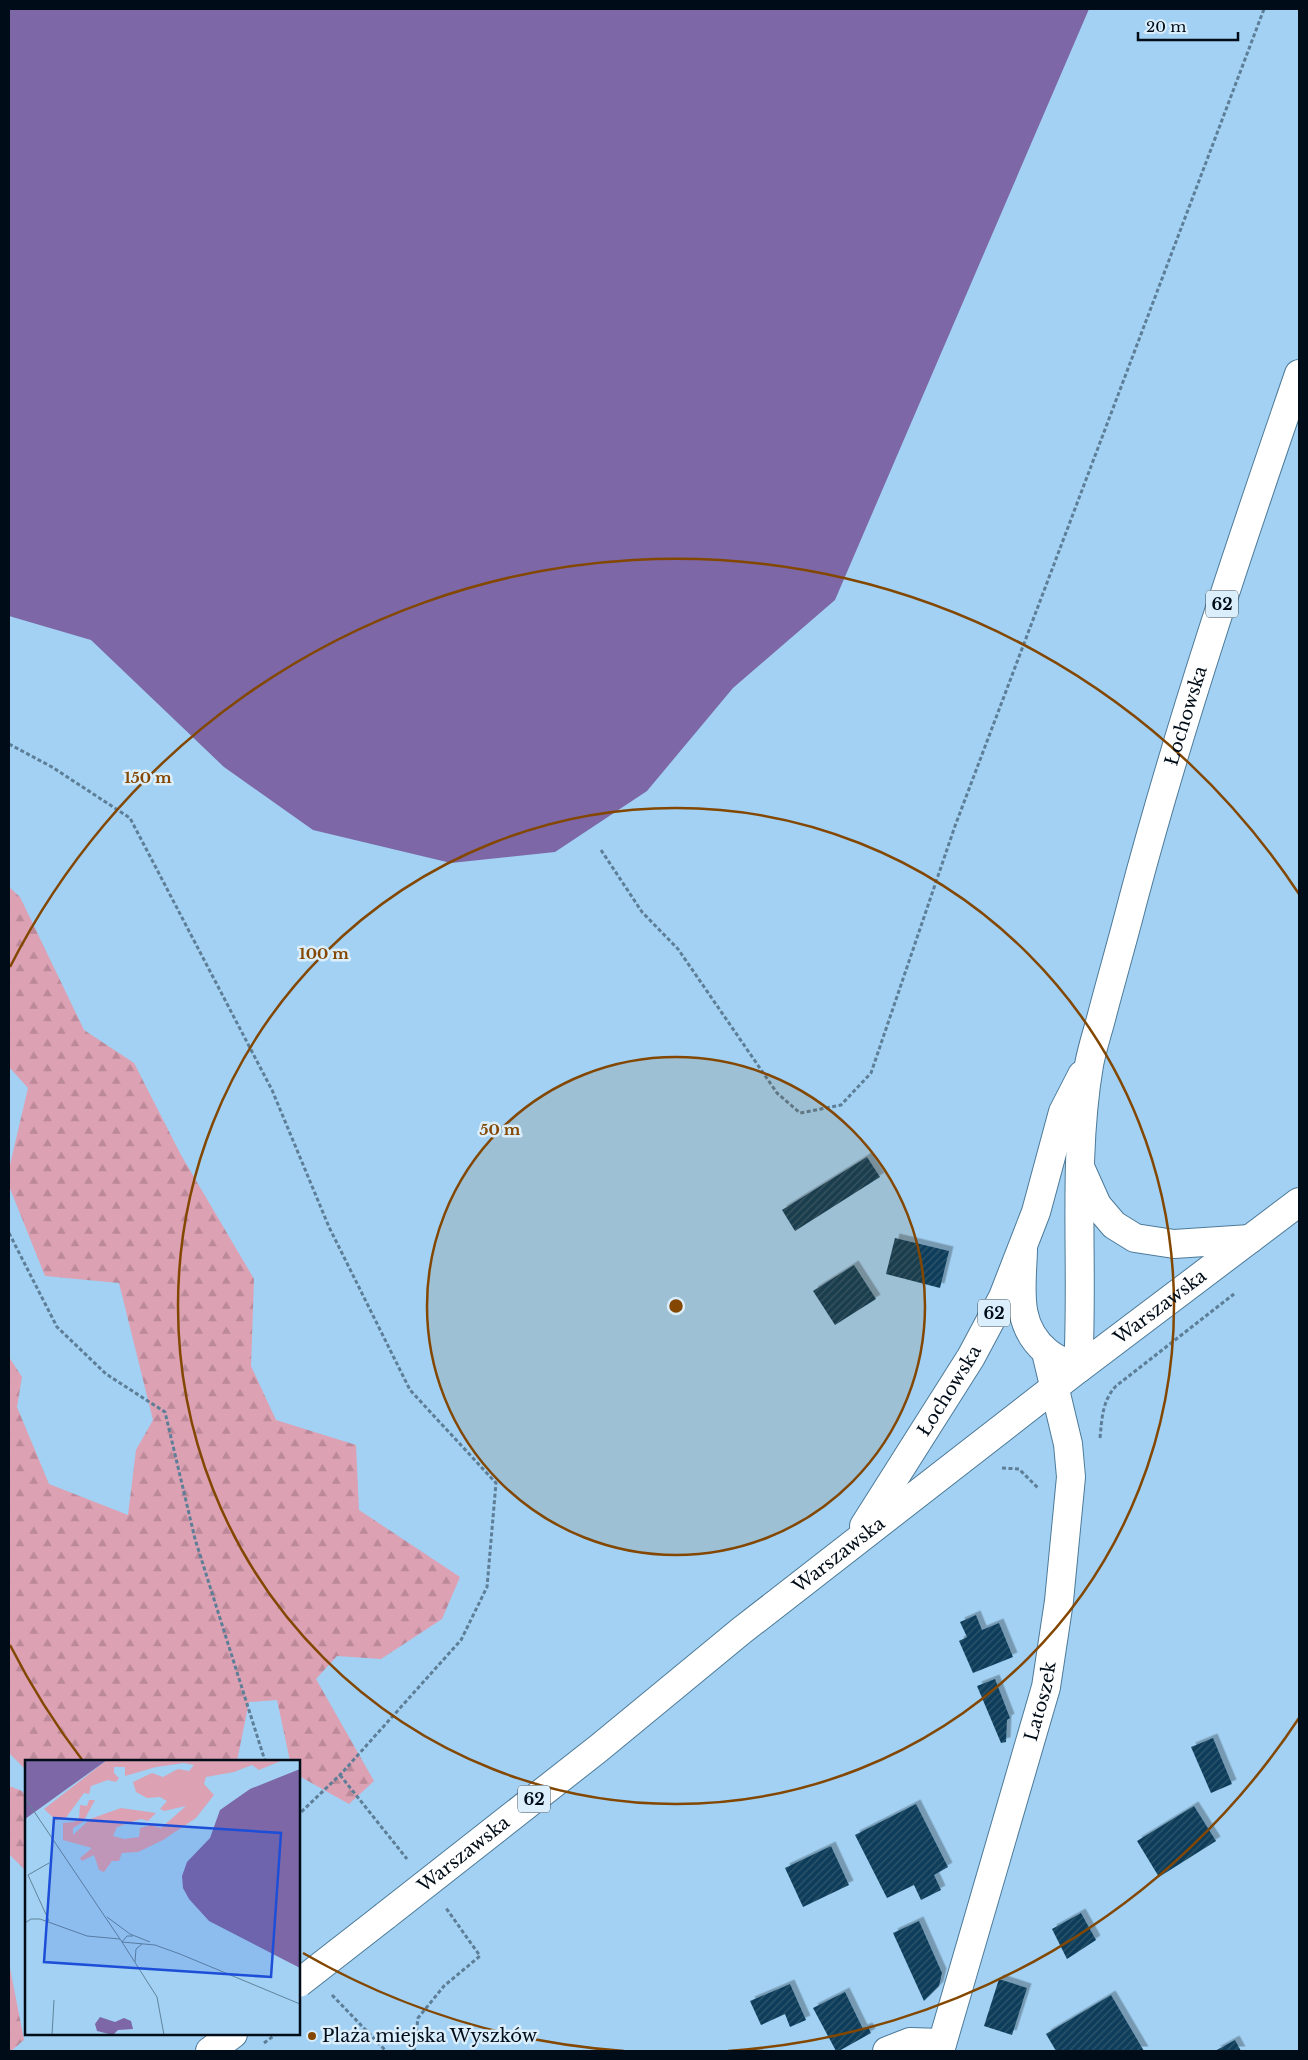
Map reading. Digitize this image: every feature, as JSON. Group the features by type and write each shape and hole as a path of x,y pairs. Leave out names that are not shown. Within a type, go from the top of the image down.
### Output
{"main road":[{"name":"Łochowska","path":"1078,1369 1080,1331 1078,1238 1080,1167 1089,1063 1150,836 1180,735 1241,543 1299,374"},
{"name":"Łochowska","path":"854,1542 971,1357 1003,1297 1036,1212 1063,1112 1089,1063"},
{"path":"1080,1167 1097,1205 1114,1225 1135,1238 1174,1244 1250,1239"},
{"name":"Warszawska","path":"300,1981 599,1748 741,1631 854,1542 1055,1386 1299,1202"},
{"path":"1023,1248 1021,1301 1026,1327 1046,1352 1078,1369"},
{"name":"Latoszek","path":"887,2051 910,2042 941,2047 1046,1687 1060,1602 1071,1476 1068,1444 1046,1352"},
{"path":"210,2051 232,2035"}],"path":[{"path":"601,850 642,912 678,950 777,1093 800,1113 841,1104 871,1073 955,826 1264,9"},
{"path":"9,744 52,767 130,818 272,1090 330,1227 410,1390 496,1483 487,1587 460,1640 340,1775 300,1813"},
{"path":"9,1233 57,1327 106,1374 165,1412 195,1539 265,1760"},
{"path":"1100,1445 1105,1401 1116,1386 1239,1289"},
{"path":"998,1470 1010,1467 1019,1469 1046,1494 1070,1496"},
{"path":"340,1775 407,1859"},
{"path":"414,2051 418,2018 444,1986 480,1956 443,1904"},
{"path":"326,1988 386,2051"}],"green space":[{"path":"9,887 20,897 84,1030 134,1063 181,1155 254,1279 251,1366 276,1420 356,1445 359,1510 460,1577 442,1619 381,1659 337,1656 316,1679 374,1781 349,1804 300,1777 300,1760 290,1760 277,1700 249,1702 237,1760 25,1760 25,1769 9,1753 9,1357 22,1377 17,1407 49,1484 128,1515 136,1450 153,1420 119,1283 45,1276 9,1186 9,1169 28,1088 9,1067"},
{"path":"9,1786 22,1791 25,1796 25,1870 9,1854"},
{"path":"9,1963 24,2040 11,2051 9,2051"}],"shaded area":[{"path":"9,9 1089,9 835,600 733,688 647,791 555,852 451,863 313,830 224,767 91,640 9,616"}],"building":[{"path":"867,1157 880,1177 795,1231 782,1210"},
{"path":"895,1238 949,1251 940,1288 886,1274"},
{"path":"854,1265 876,1299 835,1325 813,1291"},
{"path":"976,1615 982,1630 999,1623 1013,1657 973,1673 959,1641 967,1637 960,1622"},
{"path":"995,1679 1010,1718 1007,1720 1006,1742 1001,1743 977,1686"},
{"path":"1213,1738 1232,1784 1211,1793 1191,1747"},
{"path":"916,1804 948,1867 934,1875 941,1890 921,1900 914,1885 887,1898 855,1835"},
{"path":"1194,1806 1216,1841 1159,1877 1137,1841"},
{"path":"831,1846 849,1885 803,1907 785,1868"},
{"path":"1081,1913 1096,1940 1067,1959 1052,1929"},
{"path":"919,1921 942,1973 939,1986 924,2001 893,1933"},
{"path":"999,1979 1027,1988 1012,2035 984,2026"},
{"path":"790,1984 806,2020 790,2027 785,2014 761,2025 750,2001"},
{"path":"845,1992 863,2029 868,2027 871,2033 836,2051 813,2008"},
{"path":"1111,1995 1144,2051 1056,2051 1046,2034"},
{"path":"1235,2040 1241,2051 1215,2051"}],"place":[{"name":"Plaża miejska Wyszków","path":"312,2036"}]}
